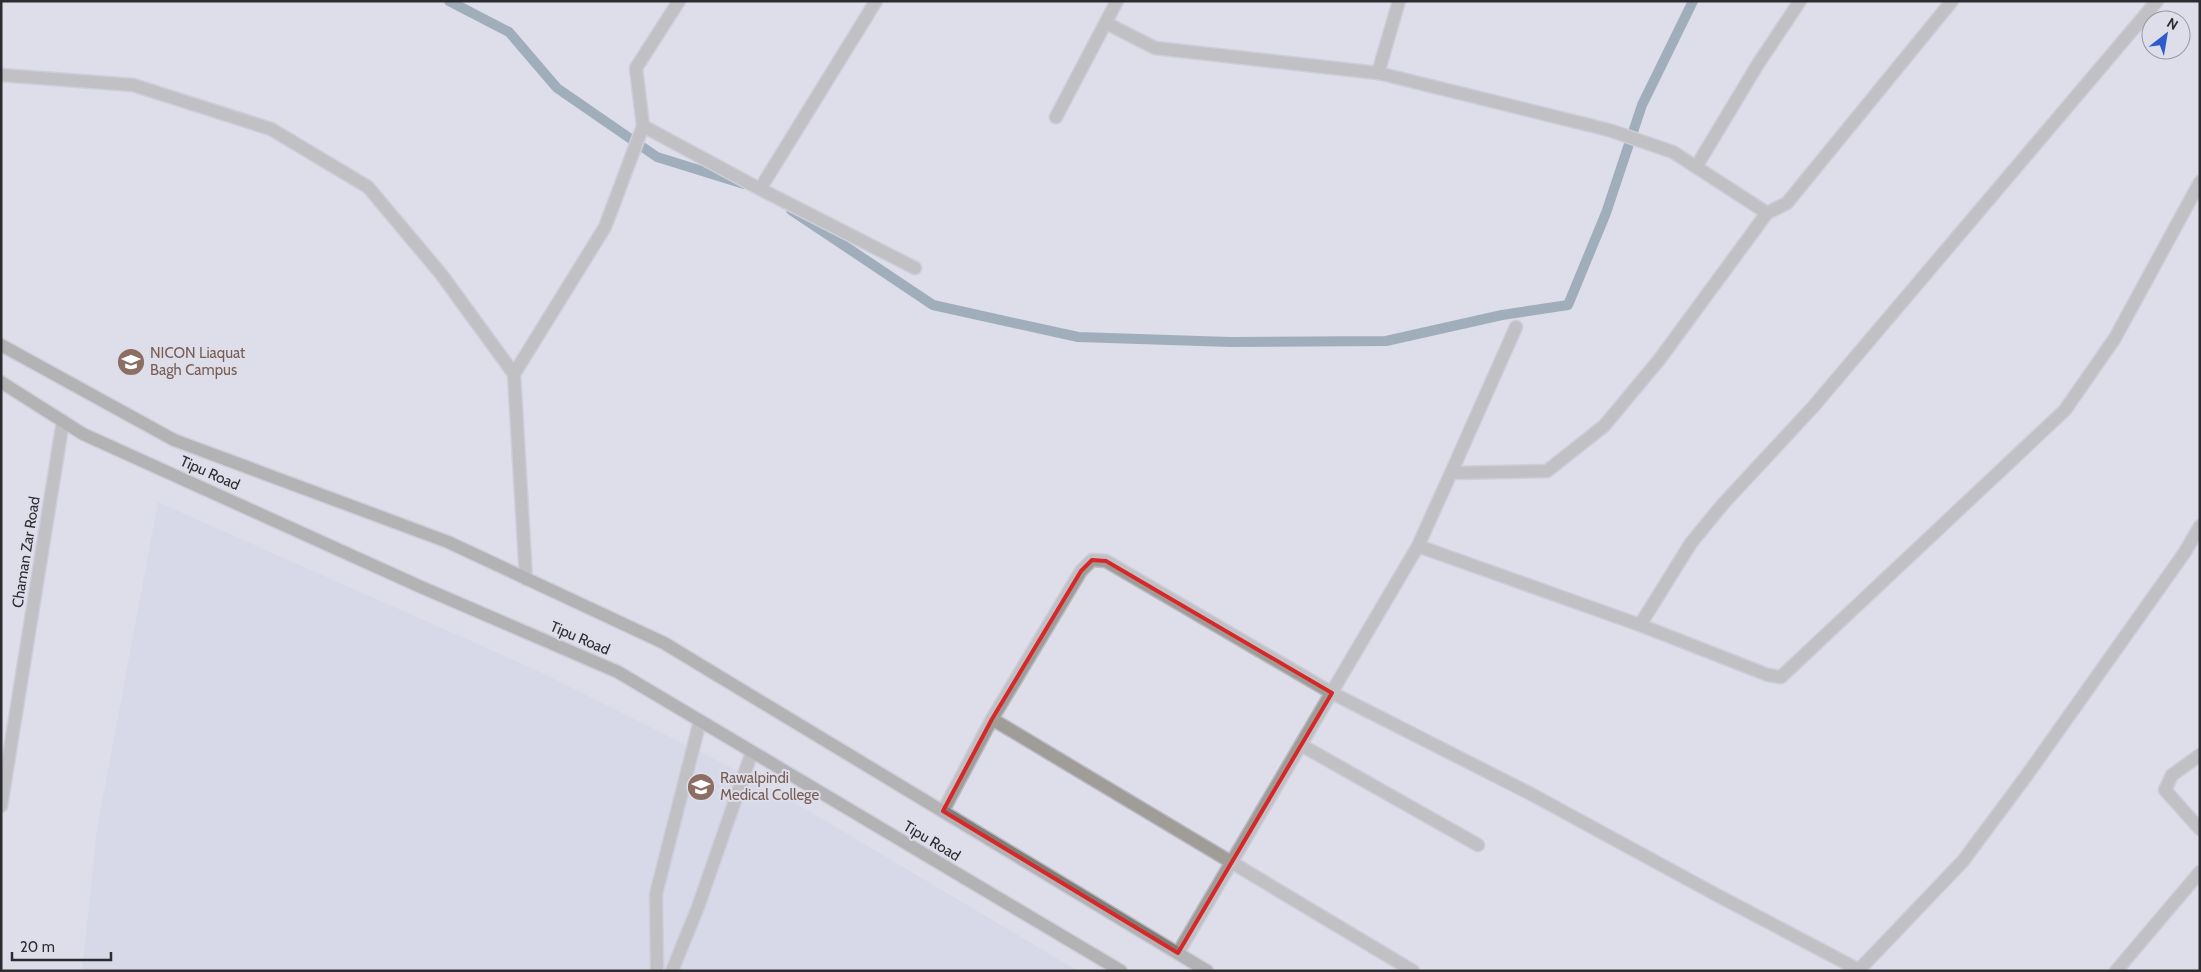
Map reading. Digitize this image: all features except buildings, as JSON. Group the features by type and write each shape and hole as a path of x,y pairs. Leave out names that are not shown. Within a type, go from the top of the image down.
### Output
{"main road":[{"path":"1,345 174,440 448,542 664,643 1207,971"},
{"name":"Tipu Road","path":"1,382 84,434 421,587 618,672 1121,971"}],"street":[{"path":"514,374 605,227 644,126 636,68 679,1"},
{"path":"760,189 876,1"},
{"path":"1056,117 1118,1"},
{"path":"1378,73 1399,1"},
{"path":"1696,167 1758,64 1800,1"},
{"path":"1451,473 1547,471 1604,426 1659,360 1767,213 1787,203 1952,1"},
{"path":"1640,625 1691,543 1723,504 1813,407 2157,1"},
{"path":"1106,23 1155,48 1378,73 1609,130 1653,143 1696,167 1767,213"},
{"path":"1,75 133,85 271,129 368,187 441,274 514,374 526,579"},
{"path":"644,126 760,189 915,268"},
{"path":"1418,546 1640,625 1768,675 1781,677 2065,410 2115,338 2200,182"},
{"path":"1178,953 1418,546 1516,326"},
{"name":"Chaman Zar Road","path":"1,806 63,421"},
{"path":"943,811 992,719 1080,571 1092,560 1106,561 1332,693 1531,794 1713,893 1861,970 1963,861 2027,775 2185,552 2200,526"},
{"path":"992,719 1413,971"},
{"path":"657,971 656,894 700,722"},
{"path":"1301,745 1478,845"},
{"path":"672,971 698,907 752,752"},
{"path":"2200,755 2172,775 2165,790 2200,829"},
{"path":"2116,971 2200,872"}],"highlighted area":[{"path":"1092,560 1106,561 1332,693 1178,953 943,811 992,719 1081,571"}],"shaded area":[{"path":"158,502 534,669 762,783 1078,971 82,971 97,829"}],"waterway":[{"path":"449,1 509,32 557,88 657,157 744,184"},
{"path":"791,210 933,305 1078,337 1230,342 1386,341 1502,315 1568,305 1606,213 1642,105 1693,1"}],"place":[{"name":"NICON Liaquat Bagh Campus","path":"131,362"},
{"name":"Rawalpindi Medical College","path":"701,787"}]}
